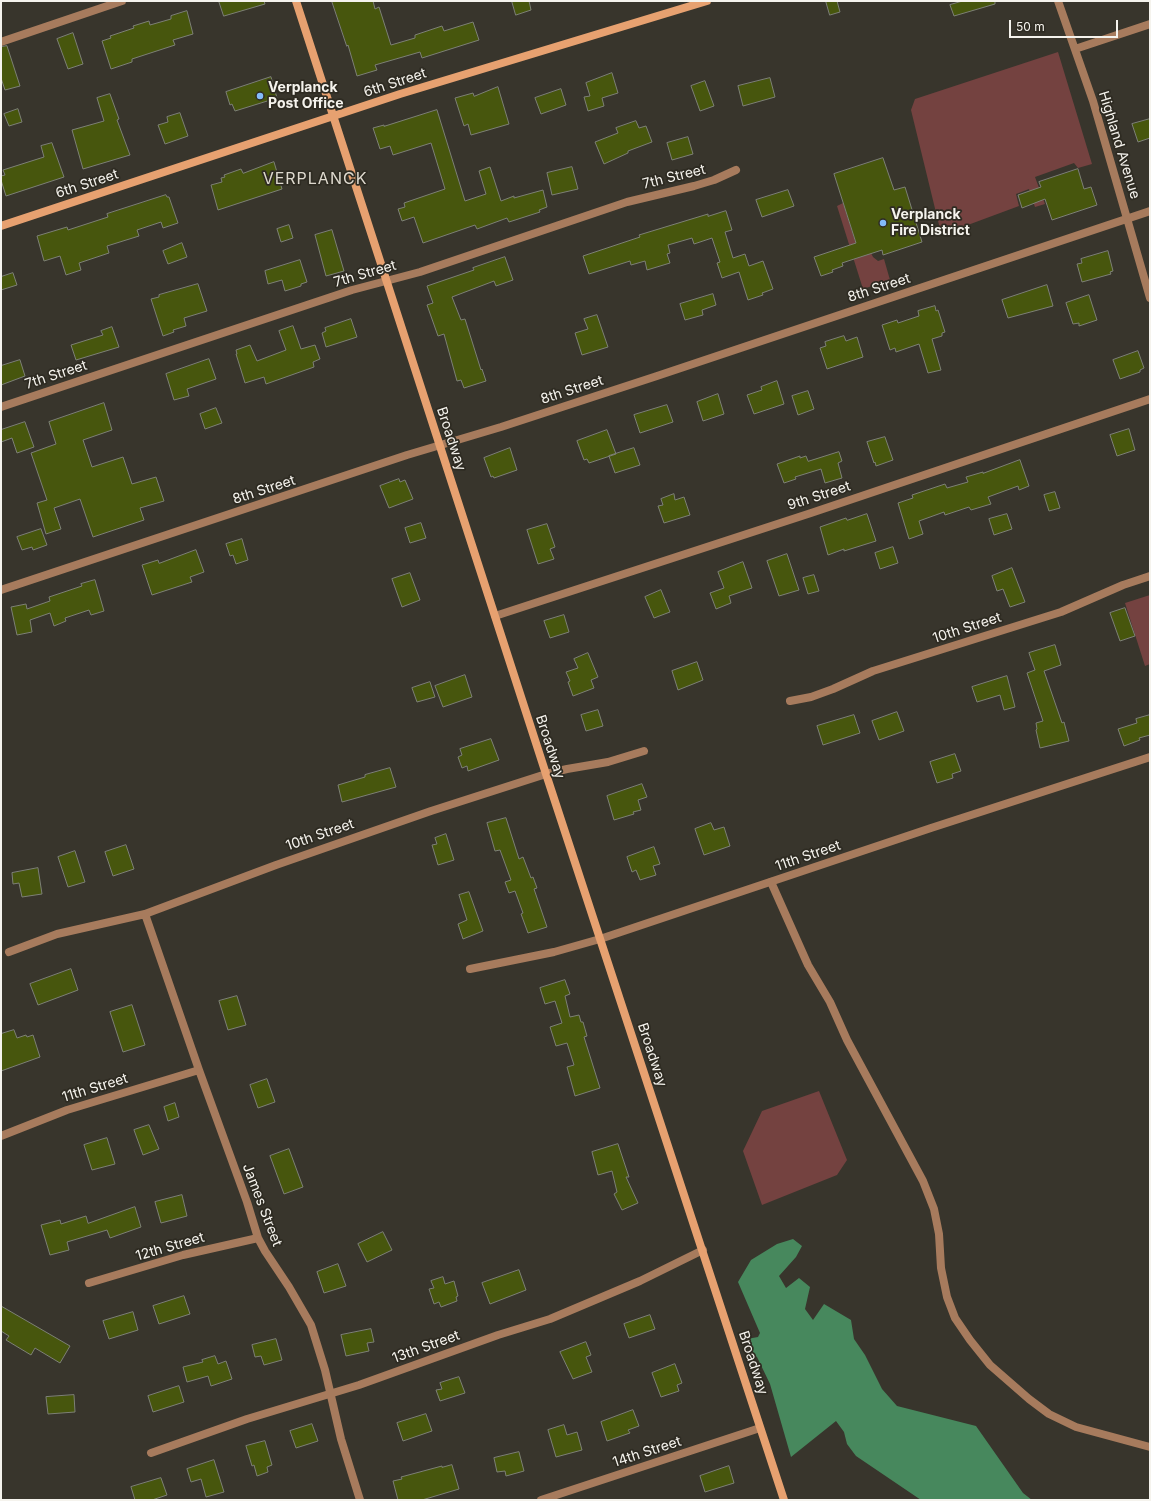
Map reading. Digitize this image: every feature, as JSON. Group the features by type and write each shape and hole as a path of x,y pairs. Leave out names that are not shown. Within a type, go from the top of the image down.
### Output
{"street":[{"path":"1,42 122,1"},
{"name":"Broadway","path":"296,1 385,281 440,445 546,774 784,1500"},
{"name":"6th Street","path":"1,226 332,116 461,75 707,1"},
{"name":"Highland Avenue","path":"1058,1 1095,109 1150,298"},
{"path":"1075,49 1150,24"},
{"name":"7th Street","path":"1,407 352,290 420,272 627,202 701,184 736,170"},
{"name":"8th Street","path":"1,590 440,445 649,379 1150,211"},
{"name":"9th Street","path":"495,616 796,518 1150,399"},
{"name":"10th Street","path":"790,701 811,697 874,671 1061,612 1116,588 1150,576"},
{"name":"10th Street","path":"9,952 57,934 146,914 276,865 546,774 608,762 644,751"},
{"name":"11th Street","path":"470,969 554,952 600,939 1150,757"},
{"path":"771,882 808,964 830,1002 847,1040 923,1181 934,1209 939,1234 941,1268 948,1297 955,1318 962,1329 990,1365 1029,1399 1049,1414 1076,1427 1150,1447"},
{"name":"James Street","path":"146,914 199,1070 247,1202 258,1238 264,1251 289,1287 310,1325 325,1370 337,1424 360,1500"},
{"name":"11th Street","path":"1,1136 67,1110 199,1070"},
{"name":"12th Street","path":"89,1283 183,1255 258,1238"},
{"name":"13th Street","path":"151,1453 247,1419 373,1380 498,1335 550,1319 640,1281 703,1250"},
{"name":"14th Street","path":"541,1500 760,1428"}],"shaded area":[{"path":"1058,52 1092,164 1078,168 1074,163 1035,177 1045,204 1035,207 1029,189 1016,194 1019,206 957,229 940,229 911,110 915,99"},
{"path":"843,203 860,257 871,253 878,261 884,259 890,280 863,289 837,206"},
{"path":"1150,595 1150,664 1145,666 1125,603"},
{"path":"819,1091 847,1160 837,1175 762,1205 743,1151 762,1111"},
{"path":"793,1239 802,1246 796,1257 779,1276 786,1288 799,1278 810,1287 805,1309 813,1320 824,1304 851,1320 854,1339 865,1355 882,1389 897,1406 976,1426 1023,1493 1032,1500 921,1500 856,1456 847,1444 844,1432 836,1421 791,1457 770,1384 757,1357 752,1354 747,1339 758,1337 760,1333 738,1282 751,1260 777,1244"}],"building":[{"path":"219,1 264,1 265,4 224,16"},
{"path":"332,1 373,1 375,9 379,7 391,45 415,38 415,35 442,26 444,31 473,22 479,40 422,58 420,52 375,65 377,70 357,76 348,45 347,46"},
{"path":"512,1 529,1 531,10 516,15"},
{"path":"826,1 837,1 840,12 830,15"},
{"path":"963,1 995,1 995,4 954,16 950,5"},
{"path":"187,11 193,34 173,40 175,45 132,59 132,62 111,69 102,41 111,38 110,36 134,28 133,26 149,21 150,25 171,19 171,16"},
{"path":"73,33 83,64 68,69 57,39"},
{"path":"7,46 20,86 5,90 1,78 1,47"},
{"path":"612,73 618,93 602,98 604,106 588,111 584,97 590,96 586,83"},
{"path":"271,77 277,98 235,111 232,104 230,105 226,92"},
{"path":"770,78 775,97 743,106 738,86"},
{"path":"705,81 714,106 700,111 691,86"},
{"path":"498,87 509,124 471,135 468,124 464,126 455,98 473,93 474,96"},
{"path":"561,89 566,105 541,114 535,98"},
{"path":"110,94 119,119 117,120 130,155 83,169 72,130 104,121 97,98"},
{"path":"18,109 22,122 9,126 4,114"},
{"path":"437,110 465,201 486,194 479,171 490,167 501,201 514,196 514,198 543,190 547,207 539,210 540,212 509,222 507,218 477,229 475,225 423,243 414,217 402,221 398,209 405,207 404,203 445,189 431,143 393,155 390,146 380,149 373,128"},
{"path":"180,113 188,136 165,144 158,125 168,122 167,117"},
{"path":"1150,119 1150,138 1138,142 1132,124"},
{"path":"636,121 639,128 646,126 652,142 628,151 628,153 604,164 595,142 618,133 616,128"},
{"path":"688,137 693,154 672,160 667,143"},
{"path":"52,143 64,177 6,196 1,180 1,176 5,175 3,170 44,157 41,146"},
{"name":"Verplanck Fire District","path":"883,158 894,190 905,187 922,242 883,255 882,250 842,263 843,266 832,270 833,272 821,276 814,257 856,243 834,174"},
{"path":"274,162 282,189 218,210 211,185 222,182 221,178 225,177 224,175 241,169 243,173"},
{"path":"572,167 578,189 552,195 547,173"},
{"path":"1078,169 1084,189 1091,187 1097,205 1052,220 1045,199 1022,208 1018,195 1041,187 1039,182"},
{"path":"788,190 794,206 762,217 756,200"},
{"path":"166,195 169,197 178,223 163,228 161,222 137,230 139,236 107,246 109,253 79,263 81,270 66,275 60,256 44,261 37,236 67,227 68,230 108,217 107,214"},
{"path":"726,211 732,230 725,232 733,258 745,254 749,266 763,261 773,289 762,293 763,295 748,300 739,272 722,278 717,263 720,262 712,238 694,244 692,238 668,245 670,253 667,254 670,263 647,270 645,261 631,265 630,261 589,274 583,256 640,237 639,235 708,214 708,216"},
{"path":"289,225 293,238 281,242 277,229"},
{"path":"332,230 344,271 326,276 315,235"},
{"path":"182,243 187,257 168,264 163,251"},
{"path":"1108,251 1113,271 1110,272 1111,274 1082,282 1077,264 1082,263 1081,259"},
{"path":"505,257 513,280 496,286 494,281 452,297 461,320 465,319 481,370 482,369 486,381 464,388 461,380 457,381 444,334 438,336 427,305 433,303 427,286 474,270 473,268"},
{"path":"300,260 307,282 301,284 301,286 285,291 282,280 268,284 265,271"},
{"path":"13,273 17,285 1,290 1,277"},
{"path":"198,284 207,311 184,318 186,326 173,330 174,332 163,336 151,299 159,297 159,295"},
{"path":"1047,285 1053,306 1008,318 1002,300"},
{"path":"713,294 716,305 702,310 703,315 685,320 680,304"},
{"path":"1089,295 1097,320 1079,326 1079,323 1073,324 1066,303"},
{"path":"935,306 936,311 938,310 945,332 942,333 942,336 932,339 941,370 928,373 919,344 896,352 895,348 890,350 882,325 897,320 898,323 919,316 918,311"},
{"path":"597,315 608,347 582,355 575,333 588,329 584,319"},
{"path":"351,319 357,337 326,347 322,333 326,331 325,328"},
{"path":"293,326 301,349 315,345 320,359 313,362 314,367 266,384 264,377 245,383 236,350 250,345 257,361 286,350 279,331"},
{"path":"112,327 119,347 76,360 71,345 103,335 101,331"},
{"path":"844,336 846,341 857,337 863,357 827,369 820,348 826,346 825,342"},
{"path":"1138,351 1144,368 1140,370 1140,372 1120,379 1113,360"},
{"path":"209,359 216,379 187,389 189,396 174,400 166,374"},
{"path":"20,360 25,376 1,385 1,366"},
{"path":"777,381 784,404 754,414 747,395 762,390 761,387"},
{"path":"808,391 814,409 798,415 792,396"},
{"path":"718,394 724,414 703,421 697,402"},
{"path":"104,403 112,430 83,440 92,467 123,457 132,484 156,477 164,501 140,508 144,520 93,537 80,499 54,508 61,529 46,534 37,503 47,500 31,453 56,444 49,422"},
{"path":"667,405 673,422 640,433 634,415"},
{"path":"216,408 222,423 205,429 200,414"},
{"path":"25,422 34,447 17,453 12,438 1,442 1,430"},
{"path":"1129,429 1135,450 1117,456 1110,435"},
{"path":"607,430 616,454 589,463 587,459 584,460 577,441"},
{"path":"885,437 893,460 876,466 867,442"},
{"path":"510,448 517,470 494,478 493,476 491,477 484,458"},
{"path":"634,448 640,465 615,473 609,456"},
{"path":"839,452 842,461 838,463 842,478 825,483 821,469 795,477 796,479 784,483 777,464 800,456 800,458 806,456 808,461"},
{"path":"1020,460 1029,486 1019,490 1018,486 988,497 991,504 971,510 969,507 945,515 944,512 919,521 923,534 909,539 898,503 913,498 912,495 945,484 947,488 968,482 966,477 983,473"},
{"path":"399,479 400,482 405,480 413,499 389,508 380,486"},
{"path":"1055,492 1060,508 1049,511 1044,495"},
{"path":"674,494 675,500 684,497 690,515 664,523 658,506 663,505 661,499"},
{"path":"867,514 876,541 844,551 844,549 828,555 820,527 846,518 847,520"},
{"path":"1007,514 1012,529 994,535 989,519"},
{"path":"421,523 426,538 410,543 405,528"},
{"path":"547,524 555,547 550,549 554,559 538,564 527,530"},
{"path":"41,529 47,545 33,550 32,547 22,550 17,537"},
{"path":"242,539 248,560 236,564 233,555 230,556 226,544"},
{"path":"893,547 898,563 880,569 875,553"},
{"path":"196,550 204,572 190,577 192,582 152,595 142,565 158,560 159,563"},
{"path":"787,554 799,590 779,596 767,561"},
{"path":"743,562 752,588 729,596 731,603 716,609 710,593 724,588 718,572"},
{"path":"1012,568 1025,602 1010,607 1003,589 997,591 992,576"},
{"path":"410,573 420,600 402,607 392,579"},
{"path":"814,575 819,591 808,594 803,578"},
{"path":"95,580 104,611 91,615 89,610 65,618 66,621 54,626 50,613 30,620 32,632 17,635 11,607 26,604 27,609 50,601 49,597"},
{"path":"661,590 670,612 654,618 645,597"},
{"path":"1125,608 1135,636 1120,641 1110,613"},
{"path":"564,615 569,632 550,638 544,621"},
{"path":"1055,645 1061,665 1044,671 1062,723 1064,722 1069,741 1040,748 1036,723 1043,721 1027,673 1035,670 1029,653"},
{"path":"588,653 598,677 591,680 594,688 573,696 568,682 570,681 566,672 578,668 574,659"},
{"path":"697,662 703,680 678,690 672,671"},
{"path":"465,675 472,697 443,707 435,686"},
{"path":"1007,676 1015,707 1004,710 1000,695 977,702 972,687"},
{"path":"430,682 435,697 417,702 412,688"},
{"path":"598,710 603,726 586,731 581,715"},
{"path":"897,712 904,731 879,740 872,721"},
{"path":"854,715 860,733 823,745 817,726"},
{"path":"1150,715 1150,735 1139,738 1140,740 1124,746 1118,729 1137,723 1136,719"},
{"path":"491,739 499,760 468,771 467,766 462,768 458,757 462,755 460,749"},
{"path":"955,754 961,771 952,774 953,778 937,783 930,762"},
{"path":"390,768 396,787 342,802 338,785"},
{"path":"642,784 647,797 638,800 641,810 633,812 634,814 614,820 607,796"},
{"path":"506,818 519,859 523,857 531,878 533,877 537,888 534,889 547,927 528,933 515,891 509,893 505,882 511,880 500,850 495,851 487,823"},
{"path":"711,823 714,830 724,827 730,846 704,855 695,829"},
{"path":"446,834 454,860 438,865 432,845 437,844 435,838"},
{"path":"126,845 134,869 113,876 105,852"},
{"path":"654,847 660,864 653,866 656,875 640,880 636,870 632,872 627,857"},
{"path":"75,851 85,882 68,887 58,857"},
{"path":"38,868 42,894 22,897 19,883 13,884 12,873"},
{"path":"469,892 483,931 463,939 458,924 467,920 459,895"},
{"path":"71,969 78,990 38,1005 30,984"},
{"path":"565,980 570,994 565,996 570,1017 579,1015 581,1022 583,1022 587,1036 584,1037 600,1088 575,1096 567,1067 574,1065 567,1043 556,1046 550,1027 562,1023 555,1001 545,1004 540,988"},
{"path":"237,996 246,1025 228,1030 219,1001"},
{"path":"132,1005 145,1045 123,1052 110,1012"},
{"path":"14,1030 17,1038 26,1035 27,1037 33,1035 40,1057 1,1071 1,1034"},
{"path":"267,1079 275,1102 258,1108 250,1085"},
{"path":"175,1103 179,1117 168,1121 164,1107"},
{"path":"149,1125 159,1149 143,1155 134,1130"},
{"path":"107,1138 115,1164 92,1170 84,1145"},
{"path":"618,1144 629,1177 626,1177 638,1203 622,1210 614,1194 617,1192 612,1171 598,1175 592,1152"},
{"path":"289,1149 303,1187 284,1194 270,1156"},
{"path":"182,1195 187,1216 161,1223 155,1202"},
{"path":"135,1207 141,1227 110,1238 107,1230 67,1242 69,1250 50,1255 41,1225 60,1220 61,1224 86,1216 88,1223"},
{"path":"383,1232 392,1250 367,1262 358,1244"},
{"path":"338,1264 346,1286 324,1293 317,1272"},
{"path":"519,1270 526,1290 490,1304 482,1283"},
{"path":"443,1277 445,1284 454,1281 458,1296 456,1297 457,1301 441,1307 439,1302 434,1304 429,1289 434,1288 431,1281"},
{"path":"184,1296 190,1314 159,1324 153,1306"},
{"path":"1,1306 70,1346 60,1363 35,1348 31,1355 6,1340 9,1336 1,1331"},
{"path":"133,1312 138,1330 109,1339 103,1321"},
{"path":"650,1315 655,1329 629,1338 624,1324"},
{"path":"371,1329 374,1342 367,1343 369,1351 346,1356 341,1335"},
{"path":"276,1339 282,1360 264,1365 261,1356 255,1357 252,1345"},
{"path":"586,1342 591,1355 586,1357 592,1372 573,1379 560,1352"},
{"path":"215,1356 218,1364 226,1361 232,1379 211,1386 208,1376 187,1382 183,1367 203,1362 202,1360"},
{"path":"675,1364 682,1383 677,1385 679,1391 661,1397 652,1373"},
{"path":"459,1377 465,1393 440,1401 436,1390 442,1389 440,1383"},
{"path":"179,1386 184,1402 153,1412 148,1396"},
{"path":"74,1395 75,1412 48,1414 46,1397"},
{"path":"633,1410 639,1426 628,1430 630,1433 607,1441 601,1422"},
{"path":"426,1414 432,1431 403,1441 397,1423"},
{"path":"312,1424 318,1441 296,1448 290,1431"},
{"path":"564,1425 567,1435 577,1432 582,1450 556,1457 548,1430"},
{"path":"265,1441 272,1465 267,1467 268,1472 257,1476 254,1465 252,1466 246,1446"},
{"path":"519,1452 524,1471 506,1476 505,1471 497,1472 494,1458"},
{"path":"214,1460 224,1492 206,1497 201,1479 191,1482 187,1469"},
{"path":"452,1465 459,1489 422,1500 398,1500 393,1481 402,1479 401,1477 442,1466"},
{"path":"729,1466 734,1483 705,1492 700,1476"},
{"path":"161,1478 167,1495 152,1500 135,1500 131,1487"}],"place":[{"name":"Verplanck Post Office","path":"260,96"},
{"name":"Verplanck Fire District","path":"883,223"}],"district":[{"name":"VERPLANCK","path":"315,179"}]}
